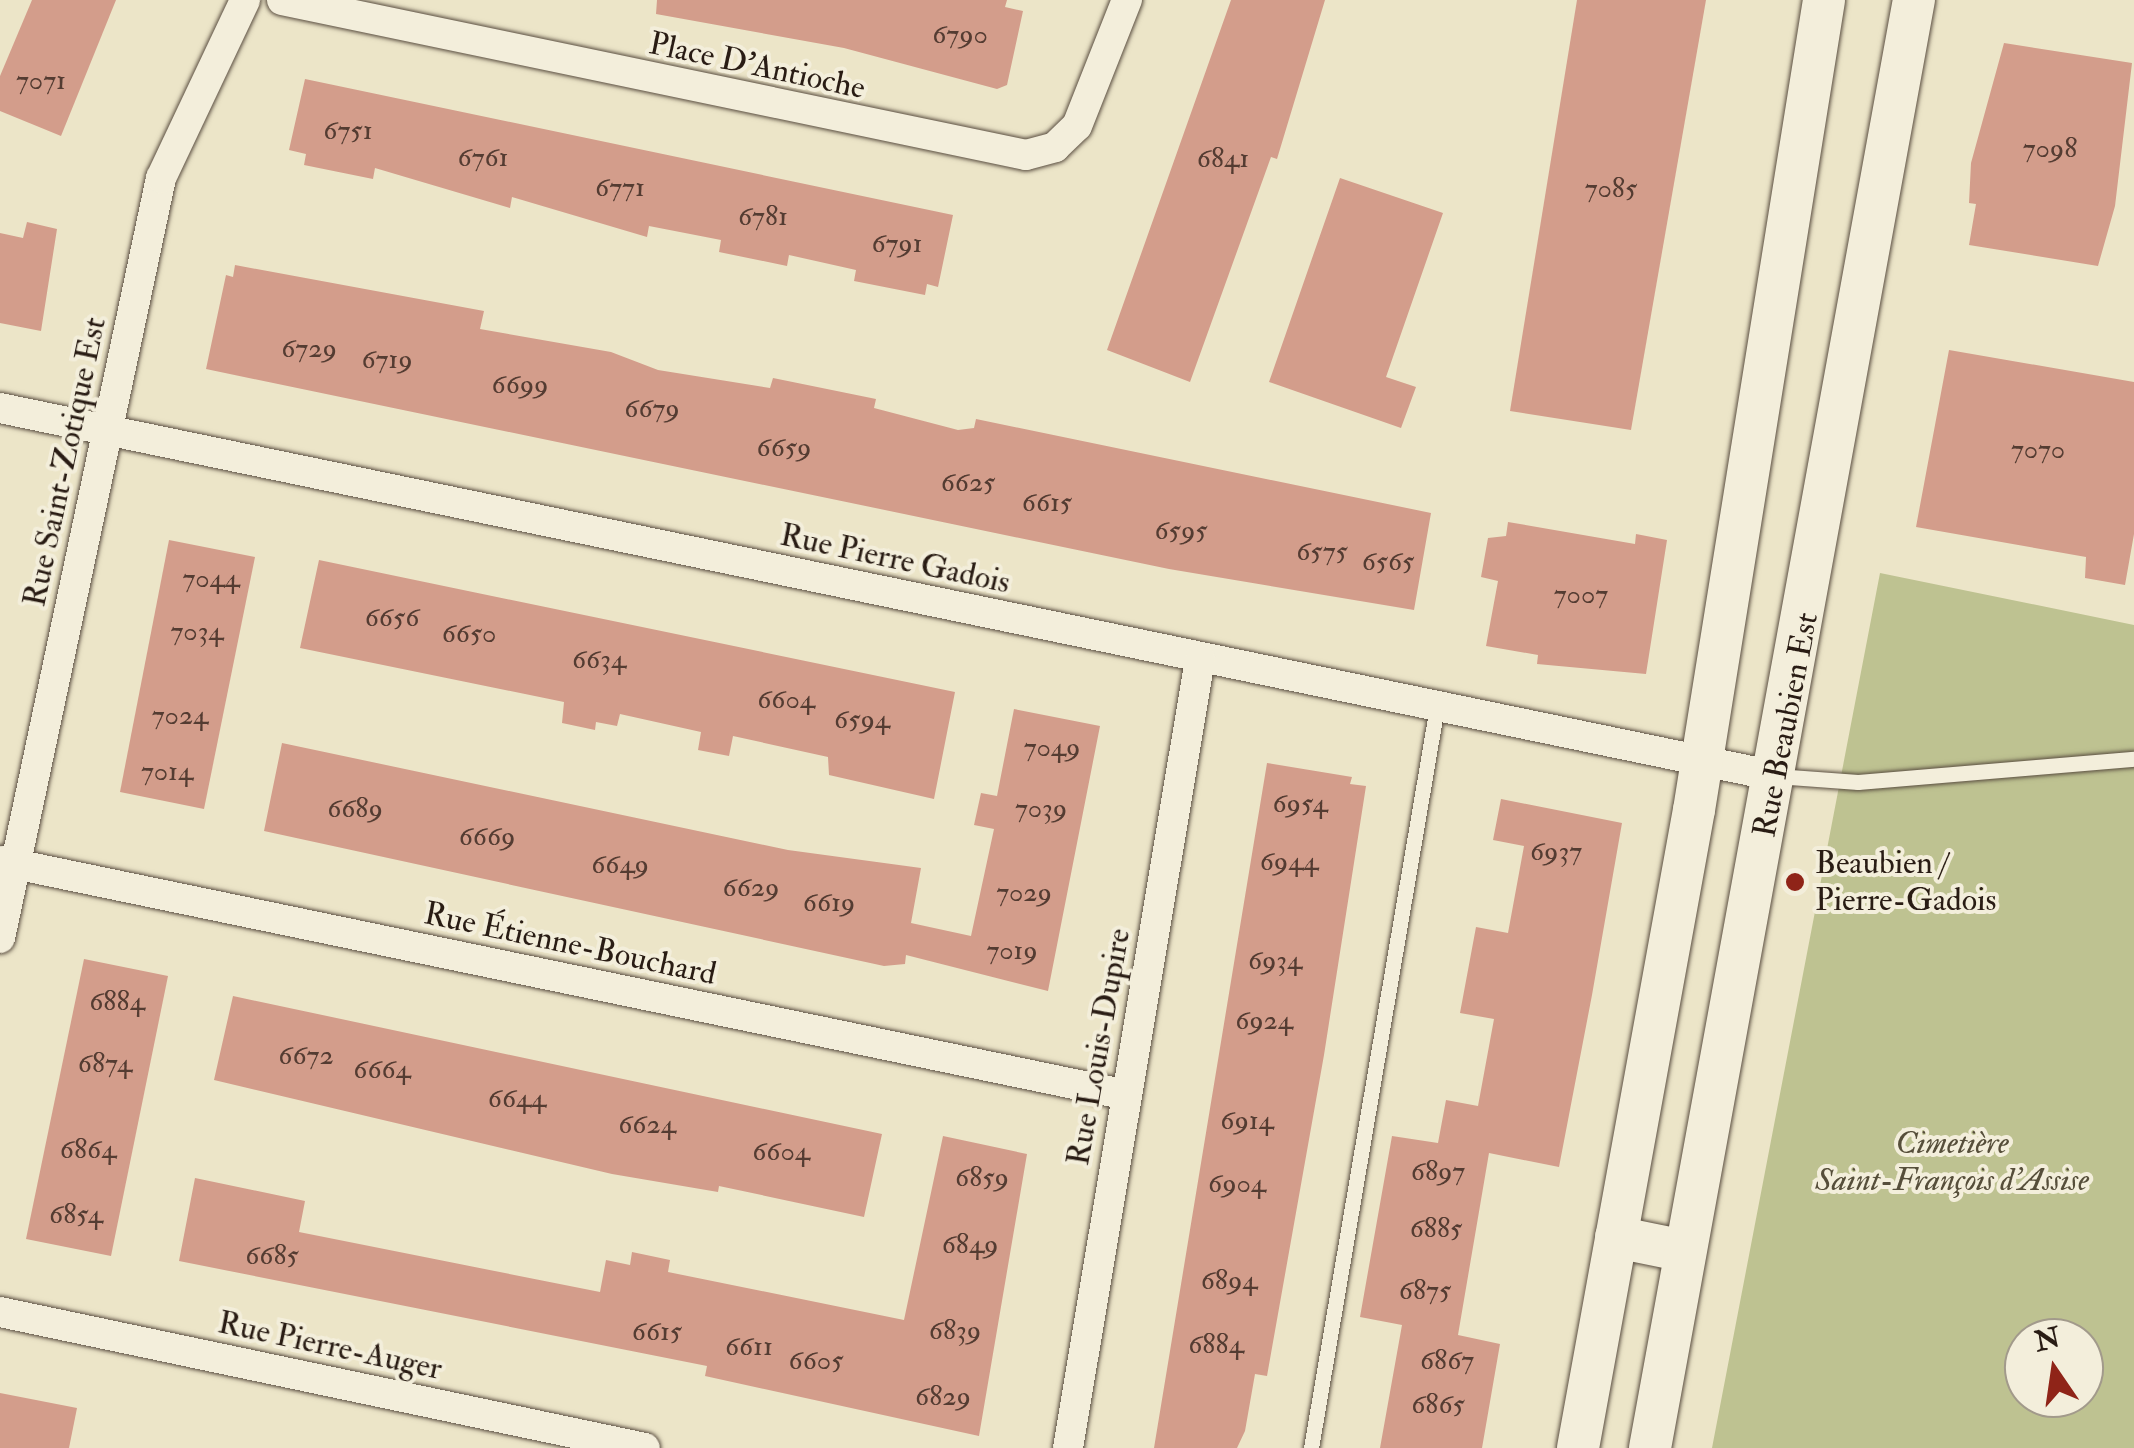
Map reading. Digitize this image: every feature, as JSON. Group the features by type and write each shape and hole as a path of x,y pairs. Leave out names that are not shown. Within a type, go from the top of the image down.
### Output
{"street":[{"name":"Rue Saint-Zotique Est","path":"0,938 8,863 161,178 245,0"},
{"name":"Place D'Antioche","path":"282,0 1026,155 1055,146 1077,126 1127,0"},
{"path":"1578,1448 1701,762 1824,0"},
{"name":"Rue Beaubien Est","path":"1650,1448 1776,776 1914,0"},
{"name":"Rue Pierre Gadois","path":"0,408 1776,776"},
{"name":"Rue Louis-Dupire","path":"1068,1448 1200,658"},
{"name":"Rue Étienne-Bouchard","path":"8,863 1127,1095"},
{"path":"1616,1238 1685,1251"},
{"name":"Rue Pierre-Auger","path":"0,1312 645,1448"}],"lane":[{"path":"1311,1448 1437,706"},
{"path":"1776,776 1858,782 2134,759"}],"green space":[{"name":"Cimetière Saint-François d'Assise","path":"1880,573 2134,625 2134,1448 1712,1448"}],"building":[{"path":"32,0 116,0 61,136 0,111 0,76"},
{"path":"657,0 1007,0 1005,7 1023,11 1007,85 997,89 844,48 656,14"},
{"path":"1231,0 1325,0 1277,159 1271,157 1190,382 1107,350"},
{"path":"1577,0 1706,0 1631,430 1510,411"},
{"path":"2004,43 2132,63 2115,206 2098,266 1969,245 1976,204 1969,203 1971,163"},
{"path":"305,79 953,215 938,287 927,284 925,295 854,281 856,270 789,255 787,266 719,252 721,240 649,226 647,237 512,197 510,208 375,168 373,179 304,165 306,154 289,150"},
{"path":"1340,178 1443,213 1386,377 1416,387 1401,428 1269,382"},
{"path":"27,222 57,229 41,331 0,323 0,233 23,238"},
{"path":"235,265 484,311 480,329 611,352 658,370 770,388 773,378 876,399 874,408 958,430 974,428 976,419 1431,513 1414,610 1169,569 206,369 226,275 233,277"},
{"path":"1949,350 2134,382 2134,534 2125,585 2085,578 2086,557 1916,527"},
{"path":"1508,522 1635,544 1636,534 1667,540 1646,674 1537,664 1538,655 1486,646 1498,581 1481,577 1488,538 1506,536"},
{"path":"169,540 255,557 204,809 120,792"},
{"path":"319,560 955,692 934,799 829,775 828,757 733,736 729,756 698,750 701,732 620,714 617,726 596,722 595,730 562,723 564,702 300,648"},
{"path":"1014,709 1100,726 1048,991 906,955 905,964 884,966 264,831 282,743 788,850 921,868 911,923 971,936 994,829 974,825 981,793 997,796"},
{"path":"1267,763 1352,777 1350,784 1366,786 1324,1055 1267,1376 1255,1374 1245,1431 1237,1448 1154,1448"},
{"path":"1501,799 1622,823 1592,995 1559,1167 1489,1153 1458,1335 1500,1344 1482,1448 1380,1448 1402,1325 1360,1317 1392,1136 1438,1143 1446,1100 1478,1106 1494,1019 1460,1013 1476,927 1508,933 1524,846 1493,840"},
{"path":"84,959 168,976 111,1256 26,1239"},
{"path":"233,996 882,1134 864,1217 719,1186 718,1192 612,1174 214,1080"},
{"path":"943,1136 1027,1154 979,1436 705,1376 707,1366 179,1261 195,1178 305,1201 299,1232 600,1292 606,1260 630,1265 632,1252 670,1260 668,1272 904,1320"},
{"path":"0,1393 77,1408 69,1448 0,1448"}],"place":[{"name":"Beaubien / Pierre-Gadois","path":"1795,882"}]}
